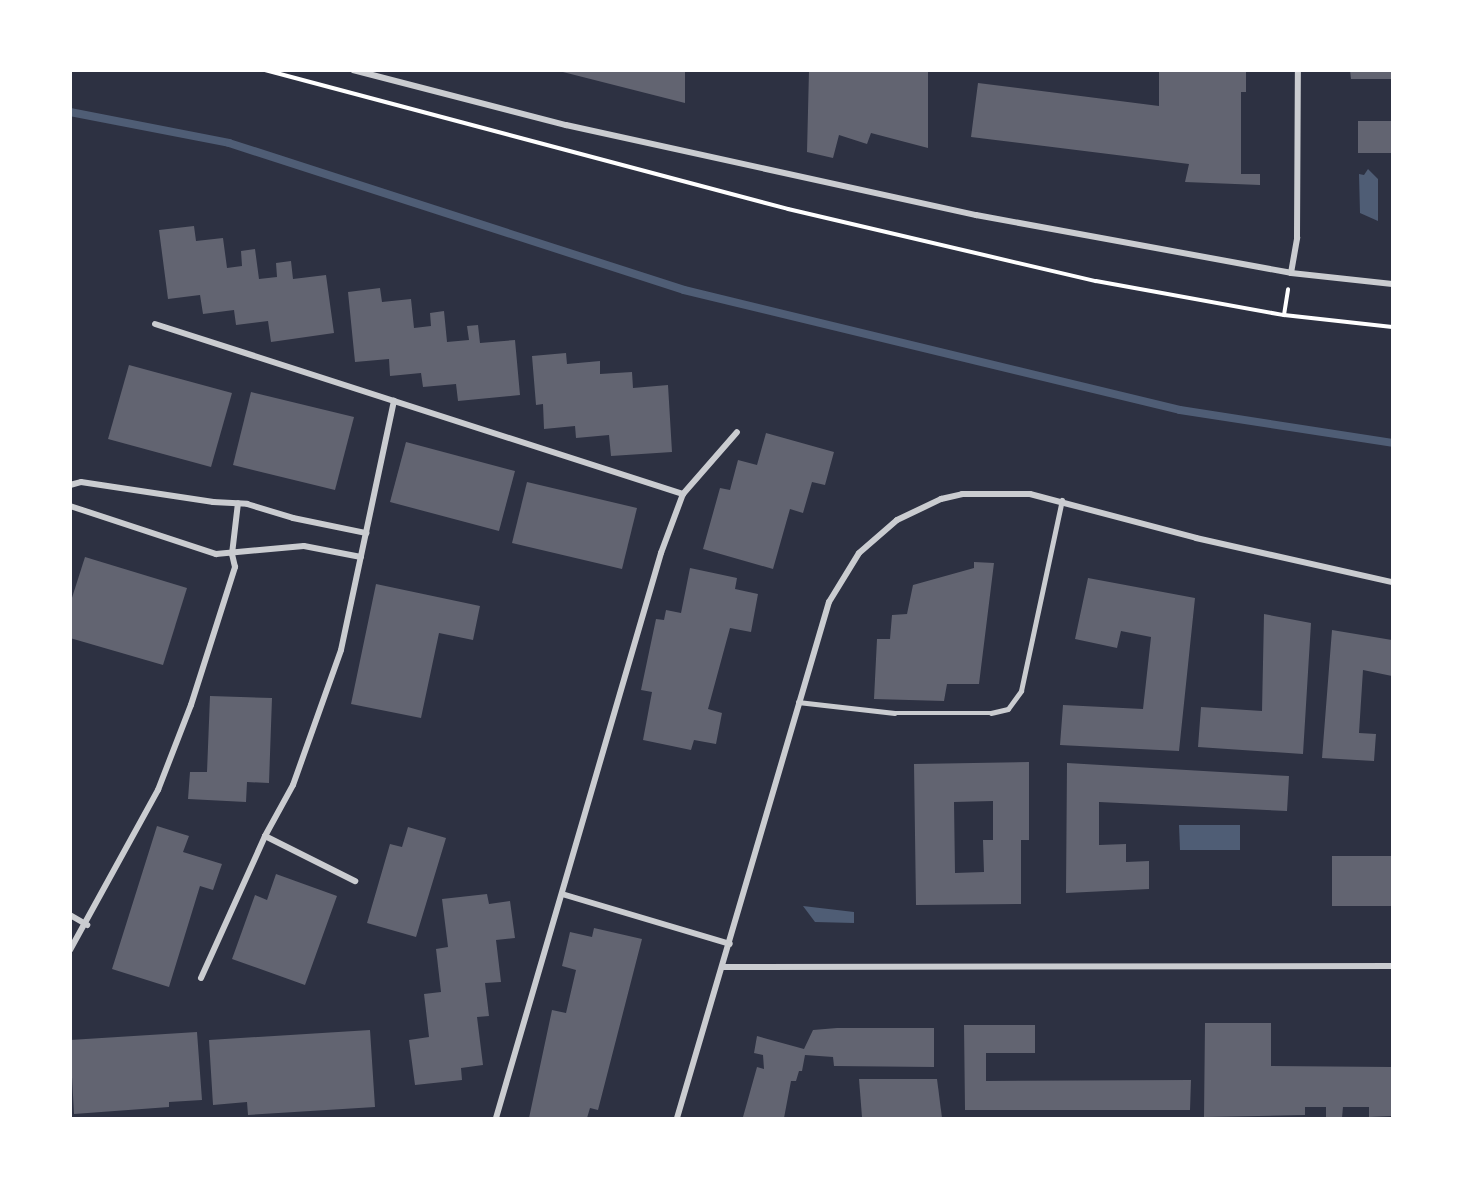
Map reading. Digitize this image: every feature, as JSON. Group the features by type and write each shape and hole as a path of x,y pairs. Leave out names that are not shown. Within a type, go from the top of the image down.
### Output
{"street":[{"path":"353,70 566,125 976,215 1291,273 1392,284"},
{"path":"1291,273 1297,238 1298,70"},
{"path":"155,324 683,494"},
{"path":"201,978 265,836 293,785 341,650 394,401"},
{"path":"496,1119 661,553 683,494 738,432"},
{"path":"70,485 81,482 238,503 366,533"},
{"path":"677,1119 829,602 842,577 859,553 897,520 941,499 962,494 1006,492 1062,500 1196,538 1392,582"},
{"path":"70,950 87,925 158,790 231,581 238,503"},
{"path":"70,506 216,554 304,546 361,557"},
{"path":"265,836 355,881"},
{"path":"562,894 730,944"},
{"path":"70,915 87,925"},
{"path":"723,966 1392,966"}],"lane":[{"path":"798,702 894,713 991,713 1008,709 1021,691 1062,500"}],"path":[{"path":"265,70 788,208 1096,281 1284,315 1392,327"},
{"path":"1284,315 1291,273"}],"water":[{"path":"1368,169 1378,179 1378,221 1360,213 1359,174 1364,175"},
{"path":"1179,825 1240,825 1240,850 1180,850"},
{"path":"803,906 854,912 854,923 815,922"}],"building":[{"path":"685,70 685,103 559,71"},
{"path":"809,70 928,70 928,148 871,133 867,144 839,135 833,158 807,152"},
{"path":"1159,70 1246,70 1246,92 1241,92 1241,174 1260,174 1260,185 1185,182 1189,164 971,137 978,83 1159,106"},
{"path":"1350,70 1392,70 1392,79 1351,79"},
{"path":"1358,121 1392,121 1392,153 1358,153"},
{"path":"194,226 196,241 223,238 227,268 242,266 241,251 255,249 259,279 277,277 276,263 291,261 293,279 326,275 334,333 271,342 268,321 236,325 234,310 203,314 200,295 168,299 159,230"},
{"path":"380,288 382,302 411,299 414,328 431,326 430,313 444,311 447,342 469,340 467,326 478,325 480,343 515,340 520,395 458,401 456,384 423,387 421,373 390,376 389,359 355,362 348,292"},
{"path":"566,353 567,364 600,361 600,374 632,372 633,388 668,385 672,452 611,456 609,435 576,438 575,426 544,429 543,404 536,405 532,356"},
{"path":"129,365 232,393 211,467 108,439"},
{"path":"251,392 354,417 335,490 233,465"},
{"path":"766,433 834,452 825,485 812,482 803,513 790,509 773,569 703,549 720,488 730,490 738,460 757,465"},
{"path":"406,442 515,471 499,531 390,502"},
{"path":"527,482 637,508 622,569 512,543"},
{"path":"85,557 187,588 163,665 70,638 70,604"},
{"path":"974,562 994,563 979,684 947,684 944,701 874,699 877,639 890,639 892,615 907,614 913,585 974,568"},
{"path":"690,568 737,578 735,589 758,594 751,632 730,628 708,709 722,713 716,744 694,740 691,750 643,740 652,692 641,690 656,619 664,620 666,610 681,613"},
{"path":"1088,578 1195,598 1179,751 1060,745 1063,705 1143,709 1151,637 1121,631 1117,648 1075,639"},
{"path":"376,584 480,606 473,640 439,633 421,718 351,704"},
{"path":"1264,614 1311,623 1303,754 1198,747 1201,707 1262,711"},
{"path":"1332,630 1392,640 1392,676 1363,670 1359,733 1376,734 1374,761 1322,758"},
{"path":"210,696 272,698 269,783 247,782 246,802 188,799 190,772 207,772"},
{"path":"1029,762 1029,840 1021,840 1021,904 916,905 914,764","holes":["993,801 993,840 983,840 984,872 955,873 954,802"]},
{"path":"1067,763 1289,776 1287,811 1099,802 1099,845 1126,844 1126,862 1149,861 1149,889 1066,893"},
{"path":"157,826 189,836 183,852 222,864 213,890 200,886 169,987 112,969"},
{"path":"408,827 446,838 416,937 367,923 390,844 402,847"},
{"path":"1332,856 1392,856 1392,906 1332,906"},
{"path":"276,874 337,896 305,985 232,959 255,895 267,900"},
{"path":"487,894 489,904 510,901 515,938 496,940 501,982 485,983 489,1016 477,1017 483,1065 461,1068 462,1080 415,1085 409,1040 429,1037 424,994 441,992 436,949 448,947 442,899"},
{"path":"594,928 642,939 598,1110 590,1108 587,1118 529,1118 552,1010 566,1013 576,970 562,966 570,932 592,937"},
{"path":"1205,1023 1271,1023 1271,1066 1392,1067 1392,1116 1369,1117 1369,1107 1343,1107 1342,1118 1326,1118 1326,1107 1305,1107 1305,1115 1204,1117"},
{"path":"964,1025 1035,1025 1035,1053 986,1053 986,1081 1191,1080 1190,1110 965,1110"},
{"path":"934,1028 934,1067 834,1066 833,1057 805,1055 802,1071 799,1071 796,1081 791,1081 784,1118 743,1117 757,1067 764,1069 763,1055 754,1053 757,1036 804,1049 813,1030"},
{"path":"370,1030 375,1107 248,1115 247,1102 213,1105 209,1040"},
{"path":"197,1032 202,1100 169,1102 169,1107 74,1114 70,1040"},
{"path":"859,1079 937,1079 942,1118 862,1117"}],"waterway":[{"path":"70,112 229,143 684,290 1180,410 1392,443"}]}
